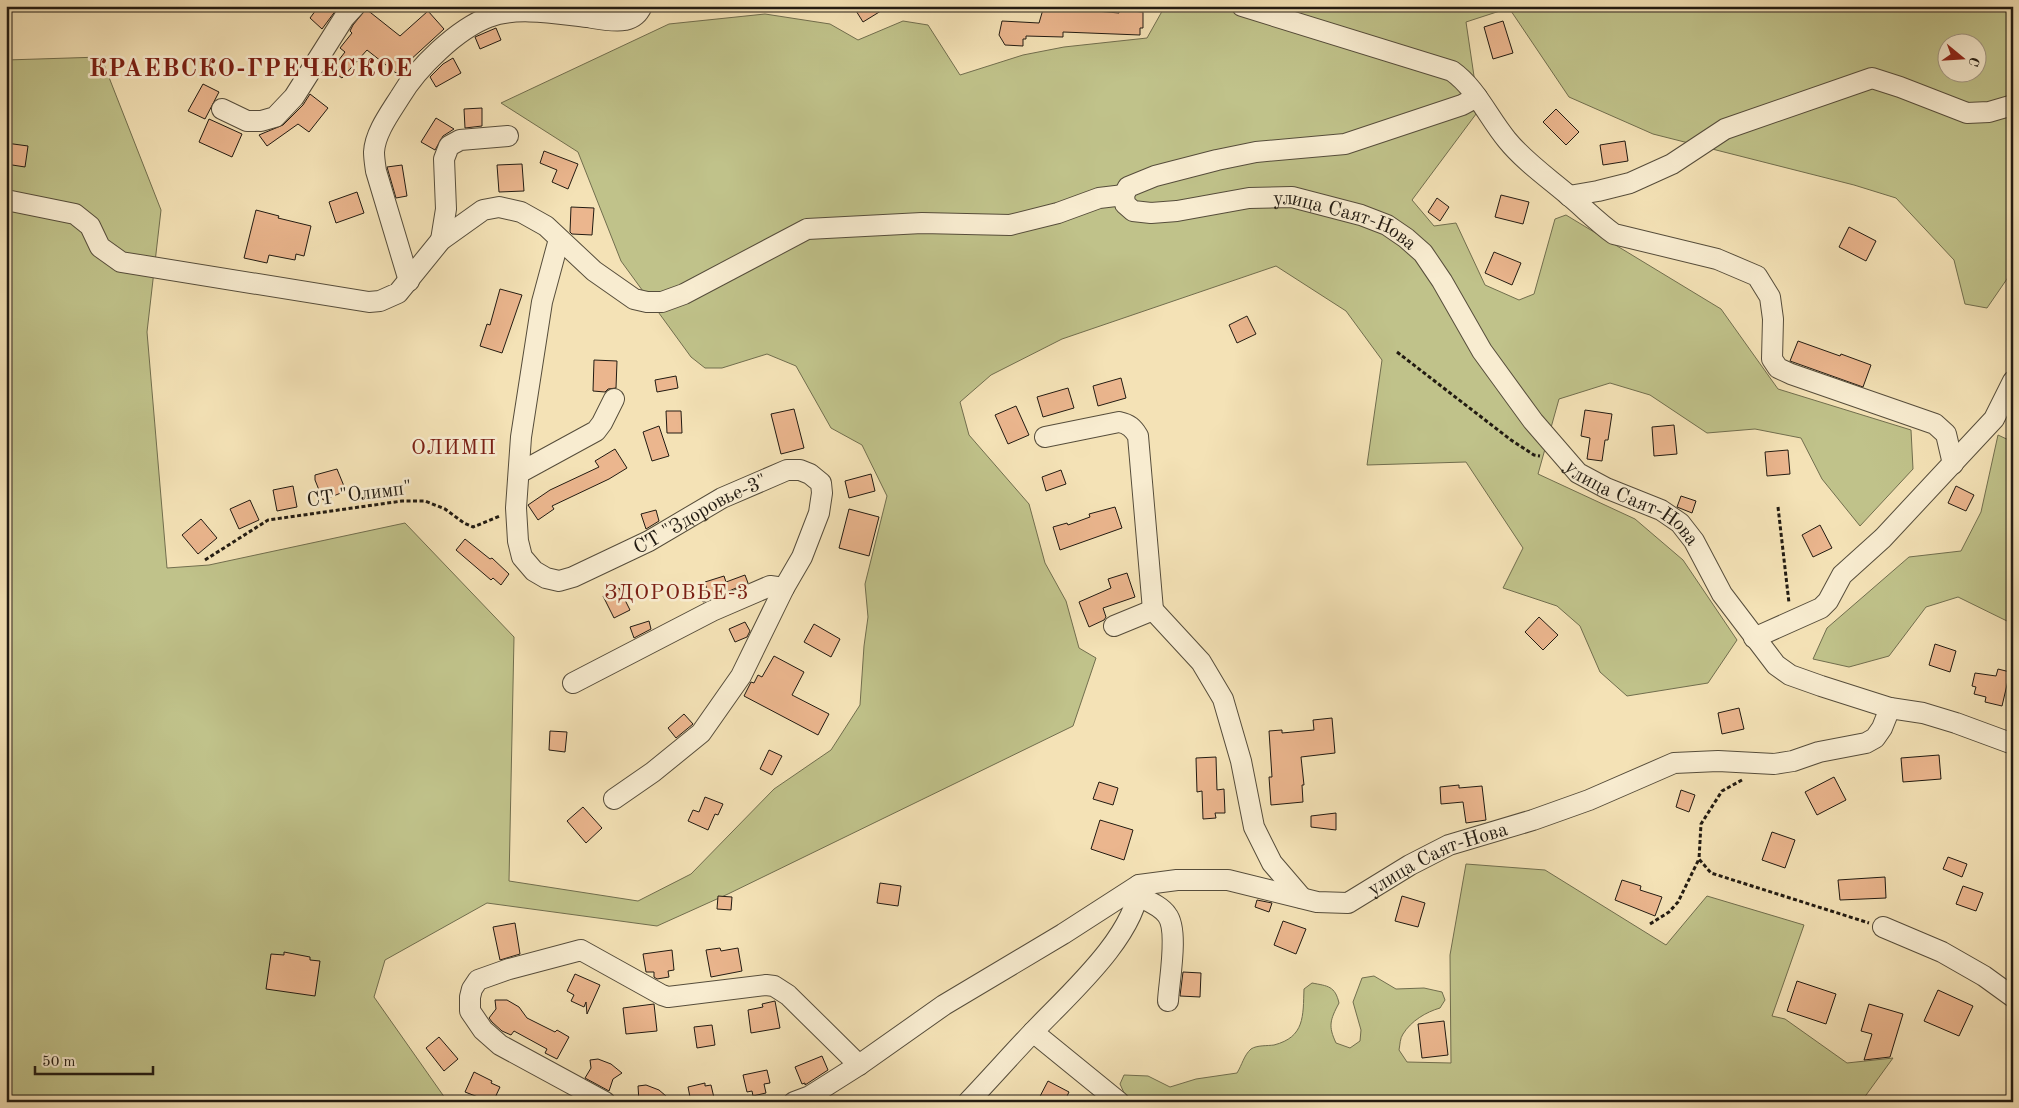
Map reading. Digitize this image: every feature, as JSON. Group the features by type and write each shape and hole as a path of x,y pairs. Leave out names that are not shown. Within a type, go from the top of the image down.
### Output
{"street":[{"path":"222,109 246,121 261,121 275,117 294,97 344,18 355,6"},
{"path":"409,281 376,170 374,152 377,141 403,92 420,70 484,11 563,14 616,21 626,20 637,15 642,6"},
{"path":"1242,6 1452,71 1466,80 1508,141 1536,169 1614,234 1717,259 1757,276 1770,297 1773,319 1772,360 1778,368 1790,374 1935,424 1946,434 1953,464"},
{"path":"1569,196 1630,183 1672,164 1725,129 1872,78 1967,112 1989,112 2013,105"},
{"path":"6,200 75,214 90,226 100,247 121,262 368,302 389,298 398,293 441,240 483,210 499,207 521,212 546,226 594,271 634,299 647,302 662,302 684,294 807,228 922,223 1010,225 1058,213 1100,198 1124,195 1128,187 1155,176 1217,160 1256,152 1345,144 1376,135 1477,98"},
{"path":"441,240 446,208 444,159 449,146 460,140 508,136"},
{"name":"улица Саят-Нова","path":"1124,195 1125,204 1133,211 1151,213 1177,211 1249,198 1292,198 1361,215 1387,225 1423,253 1442,281 1482,351 1533,421 1578,473 1606,488 1661,510 1680,523 1694,541 1722,594 1776,665 1790,674 1890,708 1923,713 2013,744"},
{"name":"СТ \"Здоровье-3\"","path":"559,239 542,302 521,437 516,508 518,541 522,557 534,571 546,578 559,581 573,577 649,541 722,498 787,470 800,470 821,482 822,493 819,513 802,557 784,588 741,676 701,733 653,772 614,799"},
{"path":"1754,638 1821,608 1828,601 1842,575 1883,538 1994,420 2013,381"},
{"path":"519,473 596,431 614,399"},
{"path":"1045,437 1119,422 1133,428 1138,436 1153,610 1201,662 1223,699 1241,761 1254,827 1272,863 1302,898"},
{"path":"573,683 720,608 770,586 784,588"},
{"path":"1114,626 1153,610"},
{"name":"улица Саят-Нова","path":"1139,890 1177,880 1228,880 1317,902 1348,902 1410,865 1449,845 1533,820 1589,800 1674,763 1718,761 1774,764 1793,761 1819,752 1866,743 1875,738 1882,728 1890,708"},
{"path":"1139,890 1168,916 1173,932 1168,1001"},
{"path":"968,1102 1088,974 1128,922 1139,890"},
{"path":"794,1102 810,1096 859,1065 944,1004 1139,890"},
{"path":"1883,928 1942,952 1984,976 2013,997"},
{"path":"605,1102 500,1045 483,1030 470,1011 472,988 478,980 509,969 581,950 668,997 766,985 774,986 788,995 859,1065"},
{"path":"1033,1032 1119,1102"}],"path":[{"path":"1397,352 1511,440 1534,455 1551,458 1560,453"},
{"name":"СТ \"Олимп\"","path":"206,560 268,520 402,501 426,500 445,509 464,523 473,527 480,526 516,508"},
{"path":"1778,507 1786,593 1789,607 1796,620"},
{"path":"1650,924 1669,912 1678,902 1699,858 1701,824 1722,791 1748,777"},
{"path":"1699,858 1711,873 1883,928"}],"green space":[{"path":"1165,6 2013,6 2013,274 2009,276 1987,308 1965,304 1954,260 1896,198 1854,185 1653,134 1569,97 1509,8 1466,22 1479,110 1412,200 1434,226 1456,223 1485,285 1519,300 1534,294 1555,219 1566,215 1721,309 1778,389 1911,430 1913,469 1860,526 1822,479 1801,438 1755,429 1707,433 1650,395 1610,383 1559,399 1538,474 1635,519 1683,560 1737,640 1708,683 1627,696 1600,672 1580,626 1557,606 1503,588 1523,548 1466,462 1367,465 1382,360 1346,311 1276,266 1062,339 991,375 960,402 969,435 1029,504 1045,563 1066,601 1079,648 1096,658 1073,726 728,894 657,926 487,903 385,960 374,997 445,1098 452,1102 6,1102 6,60 101,57 161,210 147,332 167,568 209,565 405,523 514,637 509,881 638,901 691,874 774,789 831,750 860,705 868,617 865,584 887,496 862,445 831,428 796,366 767,354 722,368 705,368 691,357 621,261 578,152 501,103 669,24 765,14 830,24 858,40 903,21 928,25 960,75 1023,55 1064,47 1147,38"},
{"path":"1998,435 2013,442 2013,622 2009,622 1958,597 1926,607 1889,656 1849,667 1813,659 1827,628 1909,557 1961,551 1981,512"},
{"path":"1466,864 1545,870 1666,945 1707,896 1804,925 1772,1016 1785,1019 1847,1063 1893,1058 1861,1102 1444,1102 1427,1098 1423,1102 1137,1102 1125,1095 1120,1084 1124,1075 1148,1076 1170,1087 1196,1079 1237,1073 1251,1049 1259,1046 1274,1045 1292,1037 1297,1031 1302,1016 1304,989 1312,983 1327,986 1335,993 1339,1003 1331,1023 1332,1032 1336,1043 1350,1048 1360,1041 1361,1030 1353,1002 1362,978 1374,976 1396,989 1424,988 1442,992 1445,1000 1440,1008 1424,1015 1406,1029 1402,1036 1399,1050 1407,1062 1451,1063 1450,955"}],"building":[{"path":"319,6 339,6 322,29 310,18"},
{"path":"853,6 889,6 863,22"},
{"path":"1044,6 1073,6 1073,9 1119,13 1119,10 1143,12 1143,28 1140,28 1140,35 1063,32 1063,37 1026,36 1026,39 1023,39 1023,46 1005,45 999,35 1002,21 1039,23"},
{"path":"366,9 400,36 428,11 444,29 396,73 367,50 342,78 331,70 345,52 340,48 352,33 350,31 353,25"},
{"path":"1503,21 1513,53 1493,59 1484,27"},
{"path":"496,28 501,40 480,49 475,37"},
{"path":"453,58 461,73 436,87 430,77 443,64"},
{"path":"203,84 219,92 205,119 188,111"},
{"path":"310,94 328,108 309,132 298,124 267,146 259,135 283,125 303,105"},
{"path":"482,108 482,126 465,128 464,109"},
{"path":"1556,109 1579,132 1566,145 1543,122"},
{"path":"436,118 454,129 443,136 435,150 421,142"},
{"path":"209,119 242,134 232,157 199,142"},
{"path":"1625,141 1628,161 1603,165 1600,145"},
{"path":"6,143 28,146 25,167 6,164"},
{"path":"544,151 578,164 568,189 552,182 557,170 540,163"},
{"path":"522,164 524,191 499,192 497,165"},
{"path":"402,165 407,196 396,198 387,167"},
{"path":"357,192 364,213 336,223 329,202"},
{"path":"1501,195 1529,202 1523,224 1495,217"},
{"path":"1437,198 1449,207 1440,221 1428,212"},
{"path":"571,207 594,208 592,235 572,234 570,232"},
{"path":"256,210 279,216 278,218 311,226 304,256 296,254 295,260 269,255 267,263 244,258"},
{"path":"1849,227 1876,241 1866,261 1839,247"},
{"path":"1494,252 1521,263 1512,285 1485,273"},
{"path":"500,289 522,295 502,353 480,346 487,324 490,325"},
{"path":"1247,316 1256,334 1237,343 1229,325"},
{"path":"1798,341 1871,365 1863,387 1790,361"},
{"path":"594,360 617,361 616,388 608,389 605,392 593,391"},
{"path":"676,376 678,388 657,392 655,380"},
{"path":"1121,378 1126,398 1098,406 1093,386"},
{"path":"1068,388 1074,408 1043,417 1037,397"},
{"path":"1016,406 1029,435 1008,444 995,415"},
{"path":"794,409 804,448 781,454 771,414"},
{"path":"1585,410 1612,414 1602,461 1587,459 1590,438 1581,436"},
{"path":"666,411 681,411 682,433 667,433"},
{"path":"1674,425 1677,454 1654,456 1652,427"},
{"path":"659,426 669,456 652,461 643,432"},
{"path":"615,449 627,468 609,479 552,506 554,509 538,520 528,505 550,490 599,467 595,461"},
{"path":"1788,450 1790,474 1767,476 1765,452"},
{"path":"337,469 346,491 323,500 315,480 315,475"},
{"path":"1061,470 1066,484 1046,491 1042,477"},
{"path":"871,474 875,491 849,498 845,481"},
{"path":"293,486 297,507 277,511 273,490"},
{"path":"1956,486 1974,495 1966,511 1948,503"},
{"path":"1681,496 1696,501 1692,513 1677,507"},
{"path":"250,500 259,520 239,529 230,509"},
{"path":"1115,507 1122,528 1060,550 1053,527 1067,523 1068,525 1090,517 1089,514"},
{"path":"849,509 879,517 869,556 839,548"},
{"path":"656,510 659,521 646,529 641,514"},
{"path":"201,519 217,538 198,554 182,535"},
{"path":"1820,525 1832,548 1813,557 1802,535"},
{"path":"465,539 490,559 492,558 509,574 501,585 493,578 491,580 456,550"},
{"path":"1127,573 1135,597 1103,608 1106,617 1104,620 1089,627 1079,602 1111,588 1108,579"},
{"path":"745,575 748,583 703,602 700,593 707,590 705,582 724,576 726,582"},
{"path":"619,588 630,610 614,618 603,596"},
{"path":"1539,617 1558,635 1543,650 1525,632"},
{"path":"649,621 651,629 634,638 630,627"},
{"path":"745,622 750,631 747,637 735,642 729,629"},
{"path":"814,624 840,639 831,657 804,642"},
{"path":"1935,644 1956,651 1950,672 1929,665"},
{"path":"774,656 804,672 792,695 829,714 818,735 744,696 751,682 754,683 758,675 762,677"},
{"path":"1998,669 2010,672 2002,706 1985,702 1986,697 1974,694 1976,687 1972,686 1975,673 1996,676"},
{"path":"1739,708 1744,729 1722,734 1718,713"},
{"path":"684,714 693,724 676,738 668,728"},
{"path":"1332,718 1335,753 1301,757 1304,785 1302,785 1303,802 1271,805 1269,777 1272,777 1269,731 1282,730 1282,733 1314,730 1313,720"},
{"path":"550,731 567,732 565,752 549,750"},
{"path":"769,750 782,756 772,775 760,769"},
{"path":"1939,755 1941,779 1903,782 1901,758"},
{"path":"1216,757 1217,790 1224,789 1225,813 1215,813 1216,818 1203,819 1202,791 1197,792 1196,758"},
{"path":"1834,777 1846,800 1817,815 1805,792"},
{"path":"1099,782 1118,788 1113,805 1093,799"},
{"path":"1459,785 1459,788 1482,786 1486,820 1466,823 1463,802 1441,804 1440,787"},
{"path":"1681,790 1695,795 1689,812 1676,807"},
{"path":"705,797 723,804 718,815 715,814 708,830 688,821 693,810 699,812"},
{"path":"583,807 602,828 586,843 567,821"},
{"path":"1336,813 1336,830 1311,827 1311,816"},
{"path":"1100,820 1133,830 1124,860 1091,849"},
{"path":"1772,832 1795,840 1785,868 1762,860"},
{"path":"1948,857 1967,864 1962,877 1943,869"},
{"path":"1885,877 1886,898 1840,900 1838,880"},
{"path":"1622,880 1641,886 1640,890 1662,897 1655,916 1615,900"},
{"path":"880,883 901,886 898,906 877,903"},
{"path":"1963,886 1983,893 1976,911 1956,904"},
{"path":"718,896 732,897 731,910 717,909"},
{"path":"1402,896 1425,903 1418,927 1395,921"},
{"path":"1257,900 1272,903 1269,912 1255,907"},
{"path":"1283,921 1306,929 1296,954 1274,945"},
{"path":"515,923 520,954 500,960 493,927"},
{"path":"720,948 721,951 738,948 742,971 711,977 706,950"},
{"path":"672,950 674,970 668,971 669,977 657,979 654,977 654,972 646,972 643,954"},
{"path":"284,952 320,961 315,996 266,989 271,954 284,955"},
{"path":"1183,972 1201,973 1200,997 1180,996"},
{"path":"575,974 600,985 587,1014 586,1002 584,1007 571,1001 574,995 567,991"},
{"path":"1797,981 1836,994 1826,1024 1787,1011"},
{"path":"1938,990 1973,1006 1959,1036 1924,1021"},
{"path":"495,1000 507,1000 519,1007 527,1018 569,1037 557,1059 545,1053 547,1049 514,1031 511,1035 502,1031 492,1022 489,1018 496,1009"},
{"path":"775,1001 780,1028 751,1033 748,1010 763,1007 762,1004"},
{"path":"654,1004 657,1031 626,1034 623,1008"},
{"path":"1869,1004 1903,1014 1890,1057 1864,1060 1872,1034 1861,1031"},
{"path":"1444,1021 1448,1055 1422,1058 1418,1024"},
{"path":"712,1025 715,1045 697,1048 694,1027"},
{"path":"439,1037 458,1059 444,1071 426,1048"},
{"path":"822,1056 828,1070 805,1085 805,1083 802,1084 795,1067"},
{"path":"598,1059 611,1064 622,1073 613,1079 609,1091 585,1078 591,1068 590,1060"},
{"path":"767,1070 770,1083 764,1084 766,1093 753,1096 752,1091 747,1092 743,1075"},
{"path":"474,1072 500,1087 493,1102 475,1102 478,1097 465,1092"},
{"path":"1048,1081 1069,1092 1064,1102 1037,1102"},
{"path":"705,1083 705,1086 711,1085 715,1102 691,1102 688,1087"},
{"path":"646,1085 659,1090 673,1102 639,1102 638,1086"}],"district":[{"name":"КРАЕВСКО-ГРЕЧЕСКОЕ","path":"251,67"},
{"name":"ОЛИМП","path":"454,447"},
{"name":"ЗДОРОВЬЕ-3","path":"677,592"}]}
